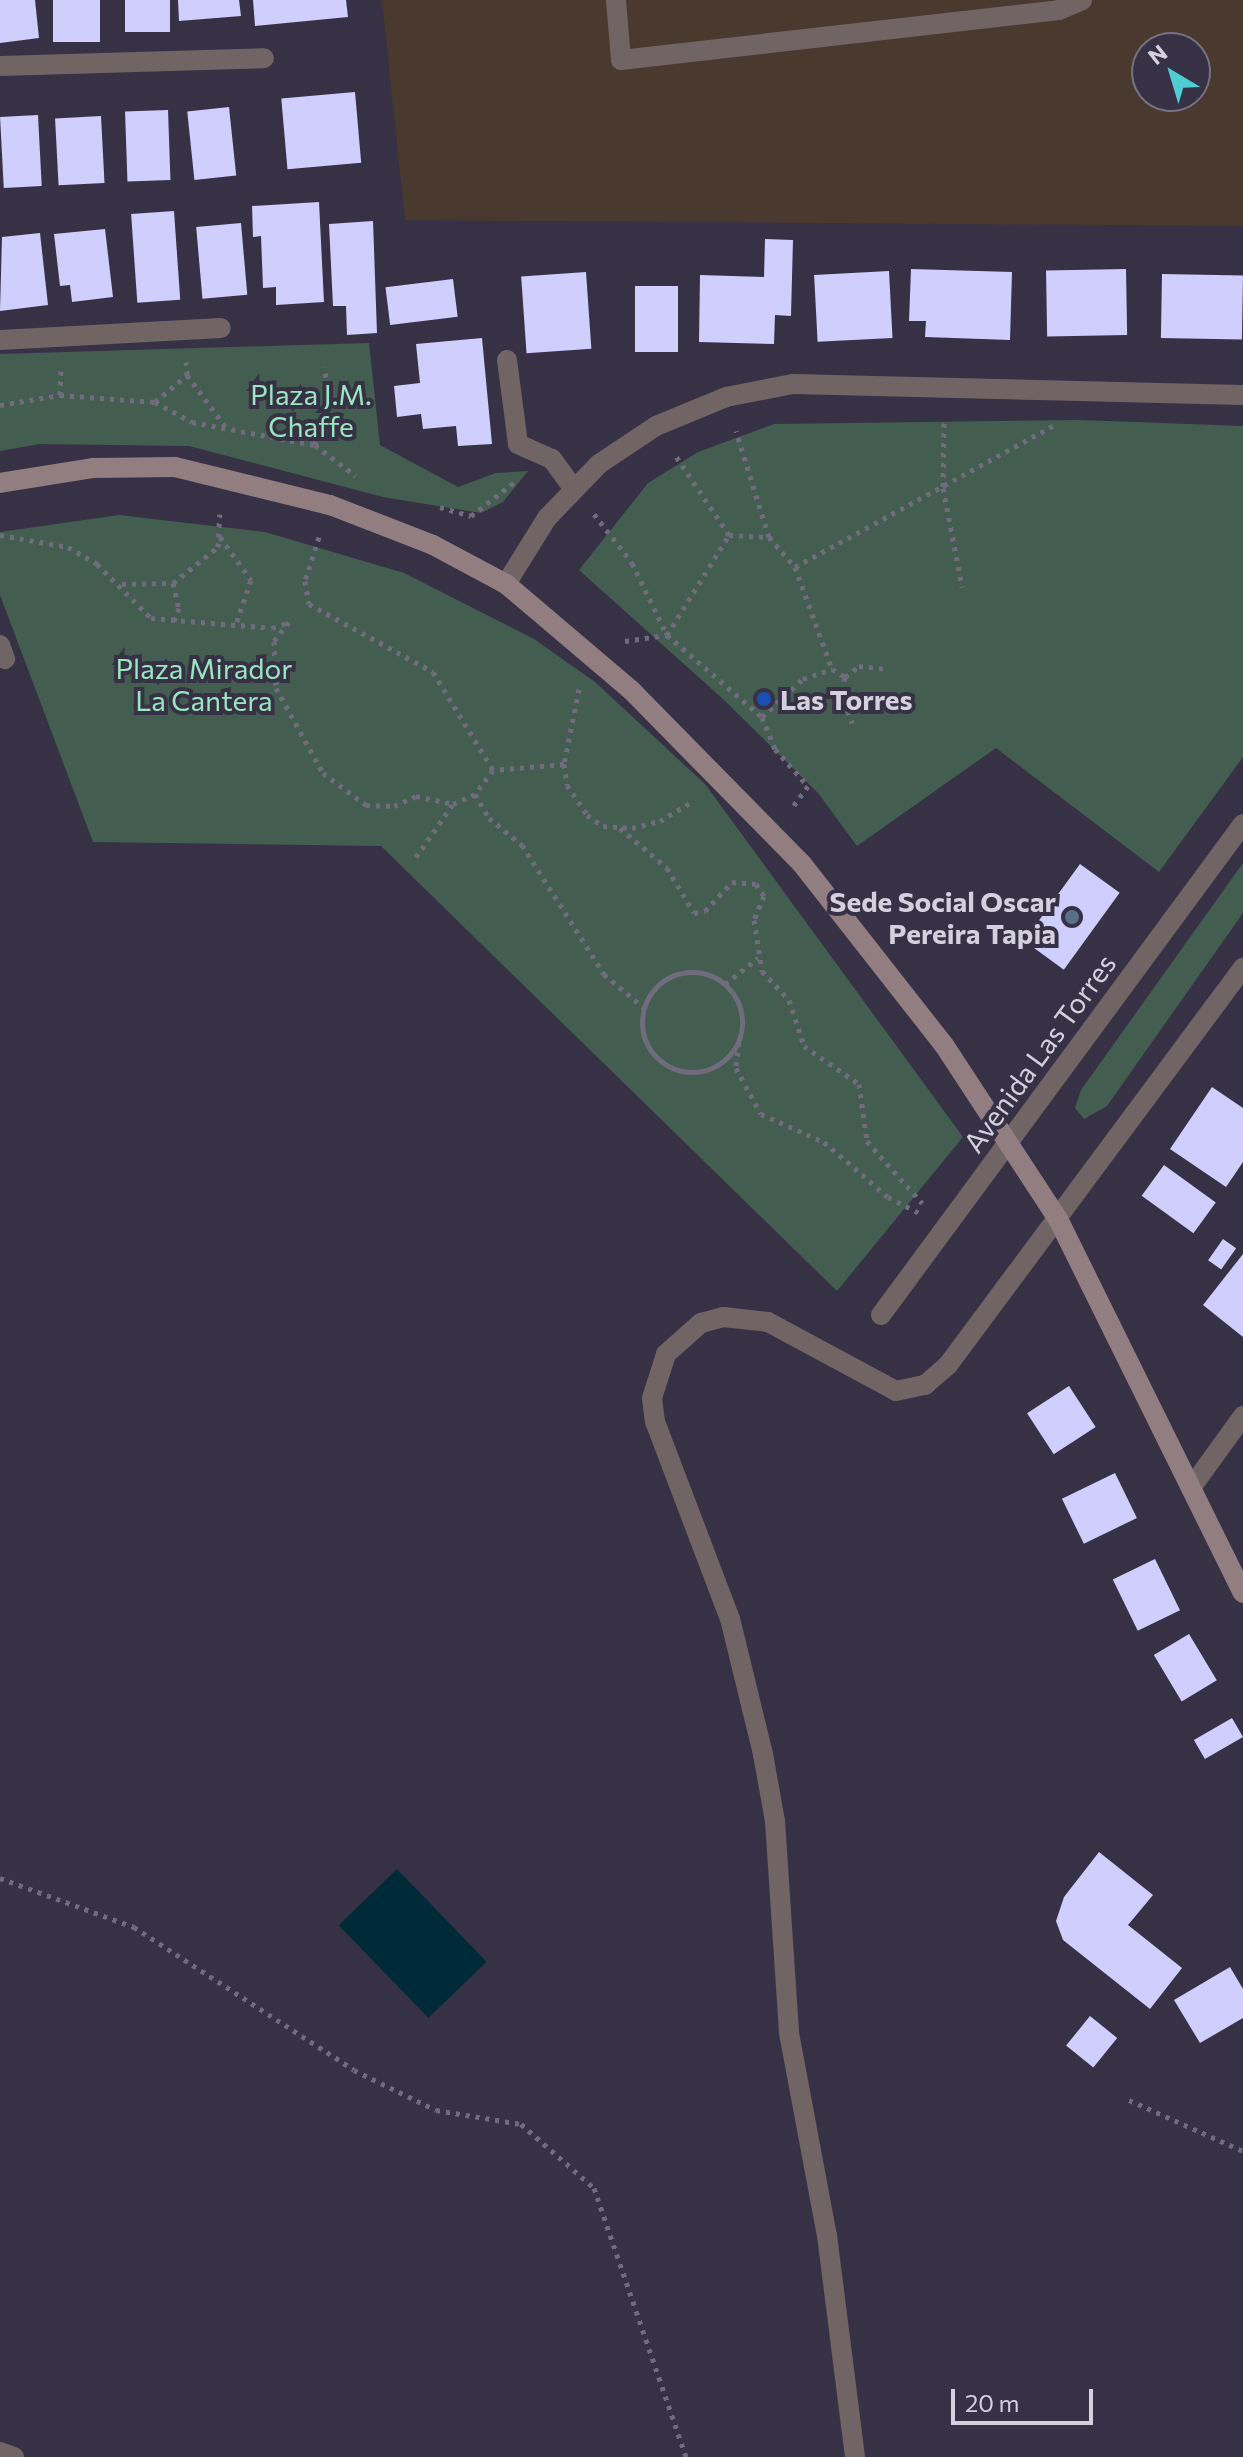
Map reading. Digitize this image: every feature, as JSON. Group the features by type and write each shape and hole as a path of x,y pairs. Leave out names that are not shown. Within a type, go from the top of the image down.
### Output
{"street":[{"path":"616,0 621,60 1059,10 1082,0"},
{"path":"0,66 264,58"},
{"path":"0,340 221,328"},
{"path":"507,360 518,444 552,459 573,488"},
{"path":"506,584 573,488 656,426 726,397 793,384 1243,395"},
{"path":"0,483 137,465 221,476 330,505 433,545 506,584 582,647 724,780 773,833 875,953 1008,1140 1058,1219 1243,1593"},
{"name":"Avenida Las Torres","path":"881,1315 1243,824"},
{"path":"855,2457 827,2236 789,2032 775,1821 763,1754 730,1619 655,1422 652,1398 666,1354 701,1323 723,1317 768,1322 896,1391 925,1385 948,1365 1243,968"},
{"path":"1191,1488 1243,1416"},
{"path":"0,2452 14,2457"}],"path":[{"path":"185,330 187,375 227,429"},
{"path":"60,395 63,336"},
{"path":"315,445 327,397 325,367"},
{"path":"155,402 187,375"},
{"path":"941,390 943,488 962,587"},
{"path":"0,405 60,395 155,402 192,422 315,445 361,479"},
{"path":"726,397 769,537 795,567 832,669 845,677"},
{"path":"795,567 1061,422"},
{"path":"656,426 729,535"},
{"path":"429,504 471,516 552,459"},
{"path":"121,584 173,583 218,547 221,476"},
{"path":"573,488 632,563 667,635 762,717 775,749 808,786 773,833"},
{"path":"330,505 305,581 309,604 433,672 493,770"},
{"path":"0,535 68,547 121,584 140,612 174,621 272,628 289,622 274,641 276,688 323,773 366,805 394,806 416,796 453,804"},
{"path":"729,535 769,537"},
{"path":"667,635 729,535"},
{"path":"219,536 251,580 236,624"},
{"path":"173,583 174,621"},
{"path":"582,647 564,764 567,785 587,815 620,828 667,868 694,913 705,911 732,882 756,884 764,896 755,913 758,958 789,1000 804,1046 859,1084 862,1130 878,1156 946,1227"},
{"path":"852,723 841,692 845,677 859,666 889,669"},
{"path":"762,717 803,679 832,669"},
{"path":"416,857 453,804 475,794 493,770 564,764"},
{"path":"620,828 667,818 724,780"},
{"path":"475,794 489,818 522,845 604,974 644,1008"},
{"path":"725,984 758,958"},
{"path":"739,1042 705,1072 673,1069 649,1049 644,1008 653,990 680,973 704,974 725,984 742,1011 739,1042 736,1068 761,1114 824,1142 888,1197 946,1227"},
{"path":"0,1878 134,1927 354,2070 436,2110 521,2124 594,2188 686,2457"},
{"path":"1129,2100 1243,2151"}],"shaded area":[{"path":"382,0 1243,0 1243,226 405,220"}],"green space":[{"name":"Plaza J.M. Chaffe","path":"369,343 380,445 458,487 496,473 528,471 503,502 481,513 383,497 189,446 40,444 0,451 0,354"},
{"path":"1079,420 1243,426 1243,757 1159,872 996,748 857,846 818,793 723,699 579,570 648,483 698,452 774,424"},
{"name":"Plaza Mirador La Cantera","path":"119,515 265,532 404,573 534,639 595,682 705,784 963,1137 837,1291 381,846 93,842 0,595 0,532"},
{"path":"1243,863 1243,913 1107,1106 1084,1119 1075,1108 1081,1090"}],"water":[{"path":"397,1869 487,1962 428,2018 339,1925"}],"building":[{"path":"0,0 35,0 39,38 0,43"},
{"path":"53,0 100,0 100,42 53,42"},
{"path":"125,0 170,0 170,32 125,32"},
{"path":"178,0 239,0 241,16 179,21"},
{"path":"253,0 346,0 348,17 255,26"},
{"path":"355,92 361,163 287,169 281,98"},
{"path":"229,107 236,176 194,180 187,111"},
{"path":"168,110 170,180 127,181 125,112"},
{"path":"38,115 42,186 4,188 0,117"},
{"path":"101,116 105,183 59,185 55,118"},
{"path":"319,202 324,302 276,305 276,287 263,288 261,236 253,237 252,206"},
{"path":"174,211 180,300 137,303 131,214"},
{"path":"373,221 377,333 347,335 346,306 333,306 329,224"},
{"path":"241,223 247,295 202,299 196,227"},
{"path":"105,229 113,297 72,302 70,285 60,286 54,234"},
{"path":"40,233 48,305 0,311 2,237"},
{"path":"765,239 793,240 791,316 775,315 774,344 699,342 700,275 764,277"},
{"path":"911,269 1012,272 1010,340 925,337 926,321 909,321"},
{"path":"1126,269 1127,335 1047,336 1046,270"},
{"path":"889,271 893,338 818,342 814,275"},
{"path":"586,272 591,349 527,353 521,277"},
{"path":"1162,274 1243,275 1242,339 1161,338"},
{"path":"453,279 458,317 390,325 386,287"},
{"path":"635,286 678,286 678,352 635,352"},
{"path":"482,338 492,444 458,446 456,426 423,429 421,414 397,417 394,386 420,383 416,344"},
{"name":"Sede Social Oscar Pereira Tapia","path":"1080,864 1120,893 1064,970 1024,941"},
{"path":"1212,1087 1243,1108 1243,1162 1226,1187 1170,1149"},
{"path":"1164,1165 1216,1203 1193,1233 1142,1196"},
{"path":"1223,1239 1236,1248 1221,1269 1208,1260"},
{"path":"1243,1254 1243,1337 1203,1305"},
{"path":"1069,1386 1096,1427 1054,1454 1027,1413"},
{"path":"1115,1473 1137,1518 1084,1544 1062,1499"},
{"path":"1155,1559 1180,1610 1138,1631 1113,1580"},
{"path":"1189,1634 1217,1680 1182,1701 1154,1655"},
{"path":"1232,1718 1243,1737 1205,1759 1194,1740"},
{"path":"1099,1852 1153,1895 1128,1925 1182,1968 1150,2009 1063,1940 1056,1921 1064,1897"},
{"path":"1230,1967 1243,1989 1243,2018 1200,2043 1174,2000"},
{"path":"1090,2016 1117,2038 1093,2068 1066,2046"}],"place":[{"name":"Las Torres","path":"764,699"},
{"name":"Sede Social Oscar Pereira Tapia","path":"1072,917"}]}
